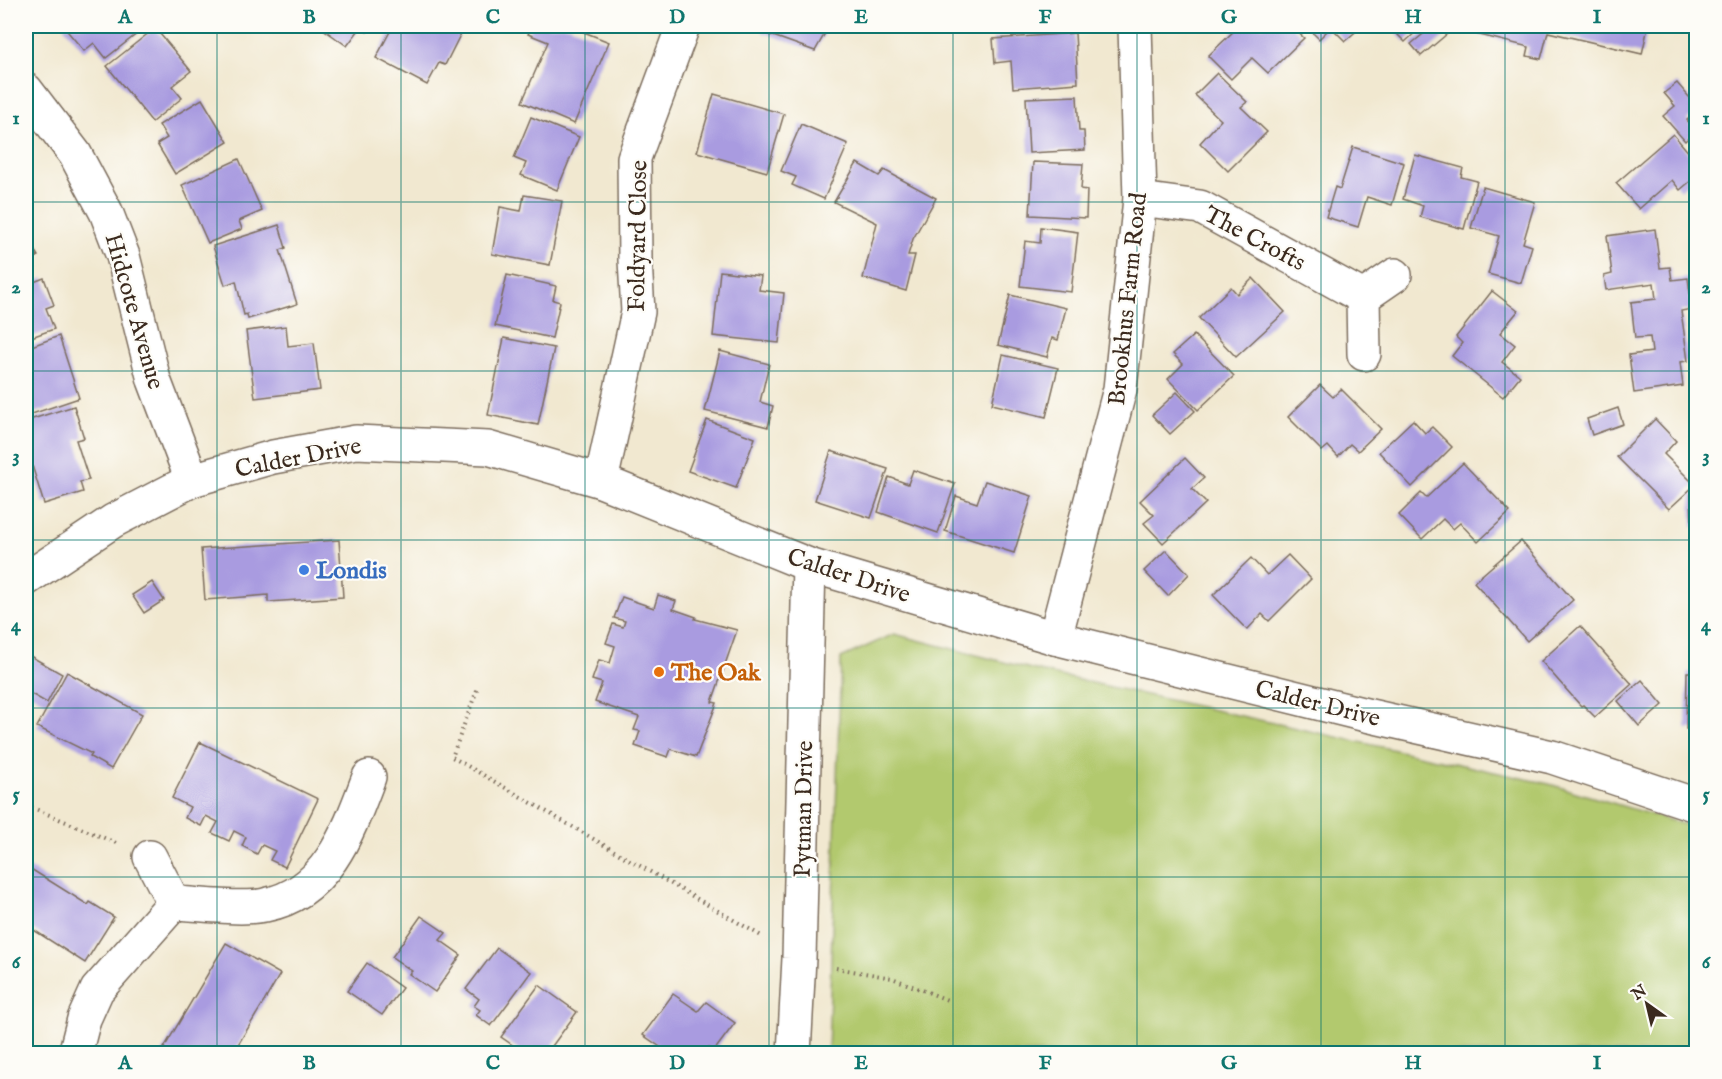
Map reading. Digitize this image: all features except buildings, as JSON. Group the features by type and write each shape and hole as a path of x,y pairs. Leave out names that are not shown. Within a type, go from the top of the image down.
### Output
{"street":[{"name":"Brookhus Farm Road","path":"1055,638 1120,389 1140,199 1135,26"},
{"name":"Foldyard Close","path":"601,481 638,312 634,260 634,158 678,27"},
{"name":"Hidcote Avenue","path":"26,90 75,154 106,212 123,256 154,380 192,480"},
{"name":"The Crofts","path":"1140,199 1200,207 1363,297"},
{"path":"1364,354 1363,297 1395,275"},
{"name":"Calder Drive","path":"26,579 113,521 192,480 273,457 356,442 488,448 601,481 809,565 1055,638 1366,715 1552,757 1696,805"},
{"name":"Pytman Drive","path":"794,1053 799,958 809,565"},
{"path":"174,903 263,906 291,898 318,878 347,834 369,777"},
{"path":"150,857 174,903"},
{"path":"75,1053 84,1019 97,990 174,903"}],"path":[{"path":"477,690 452,757 799,958 842,970 892,978 950,1001"},
{"path":"26,805 150,857"}],"green space":[{"path":"894,634 1047,673 1549,784 1696,828 1696,1053 828,1053 841,658"}],"place":[{"name":"Londis","path":"304,570"},
{"name":"The Oak","path":"659,672"}]}
